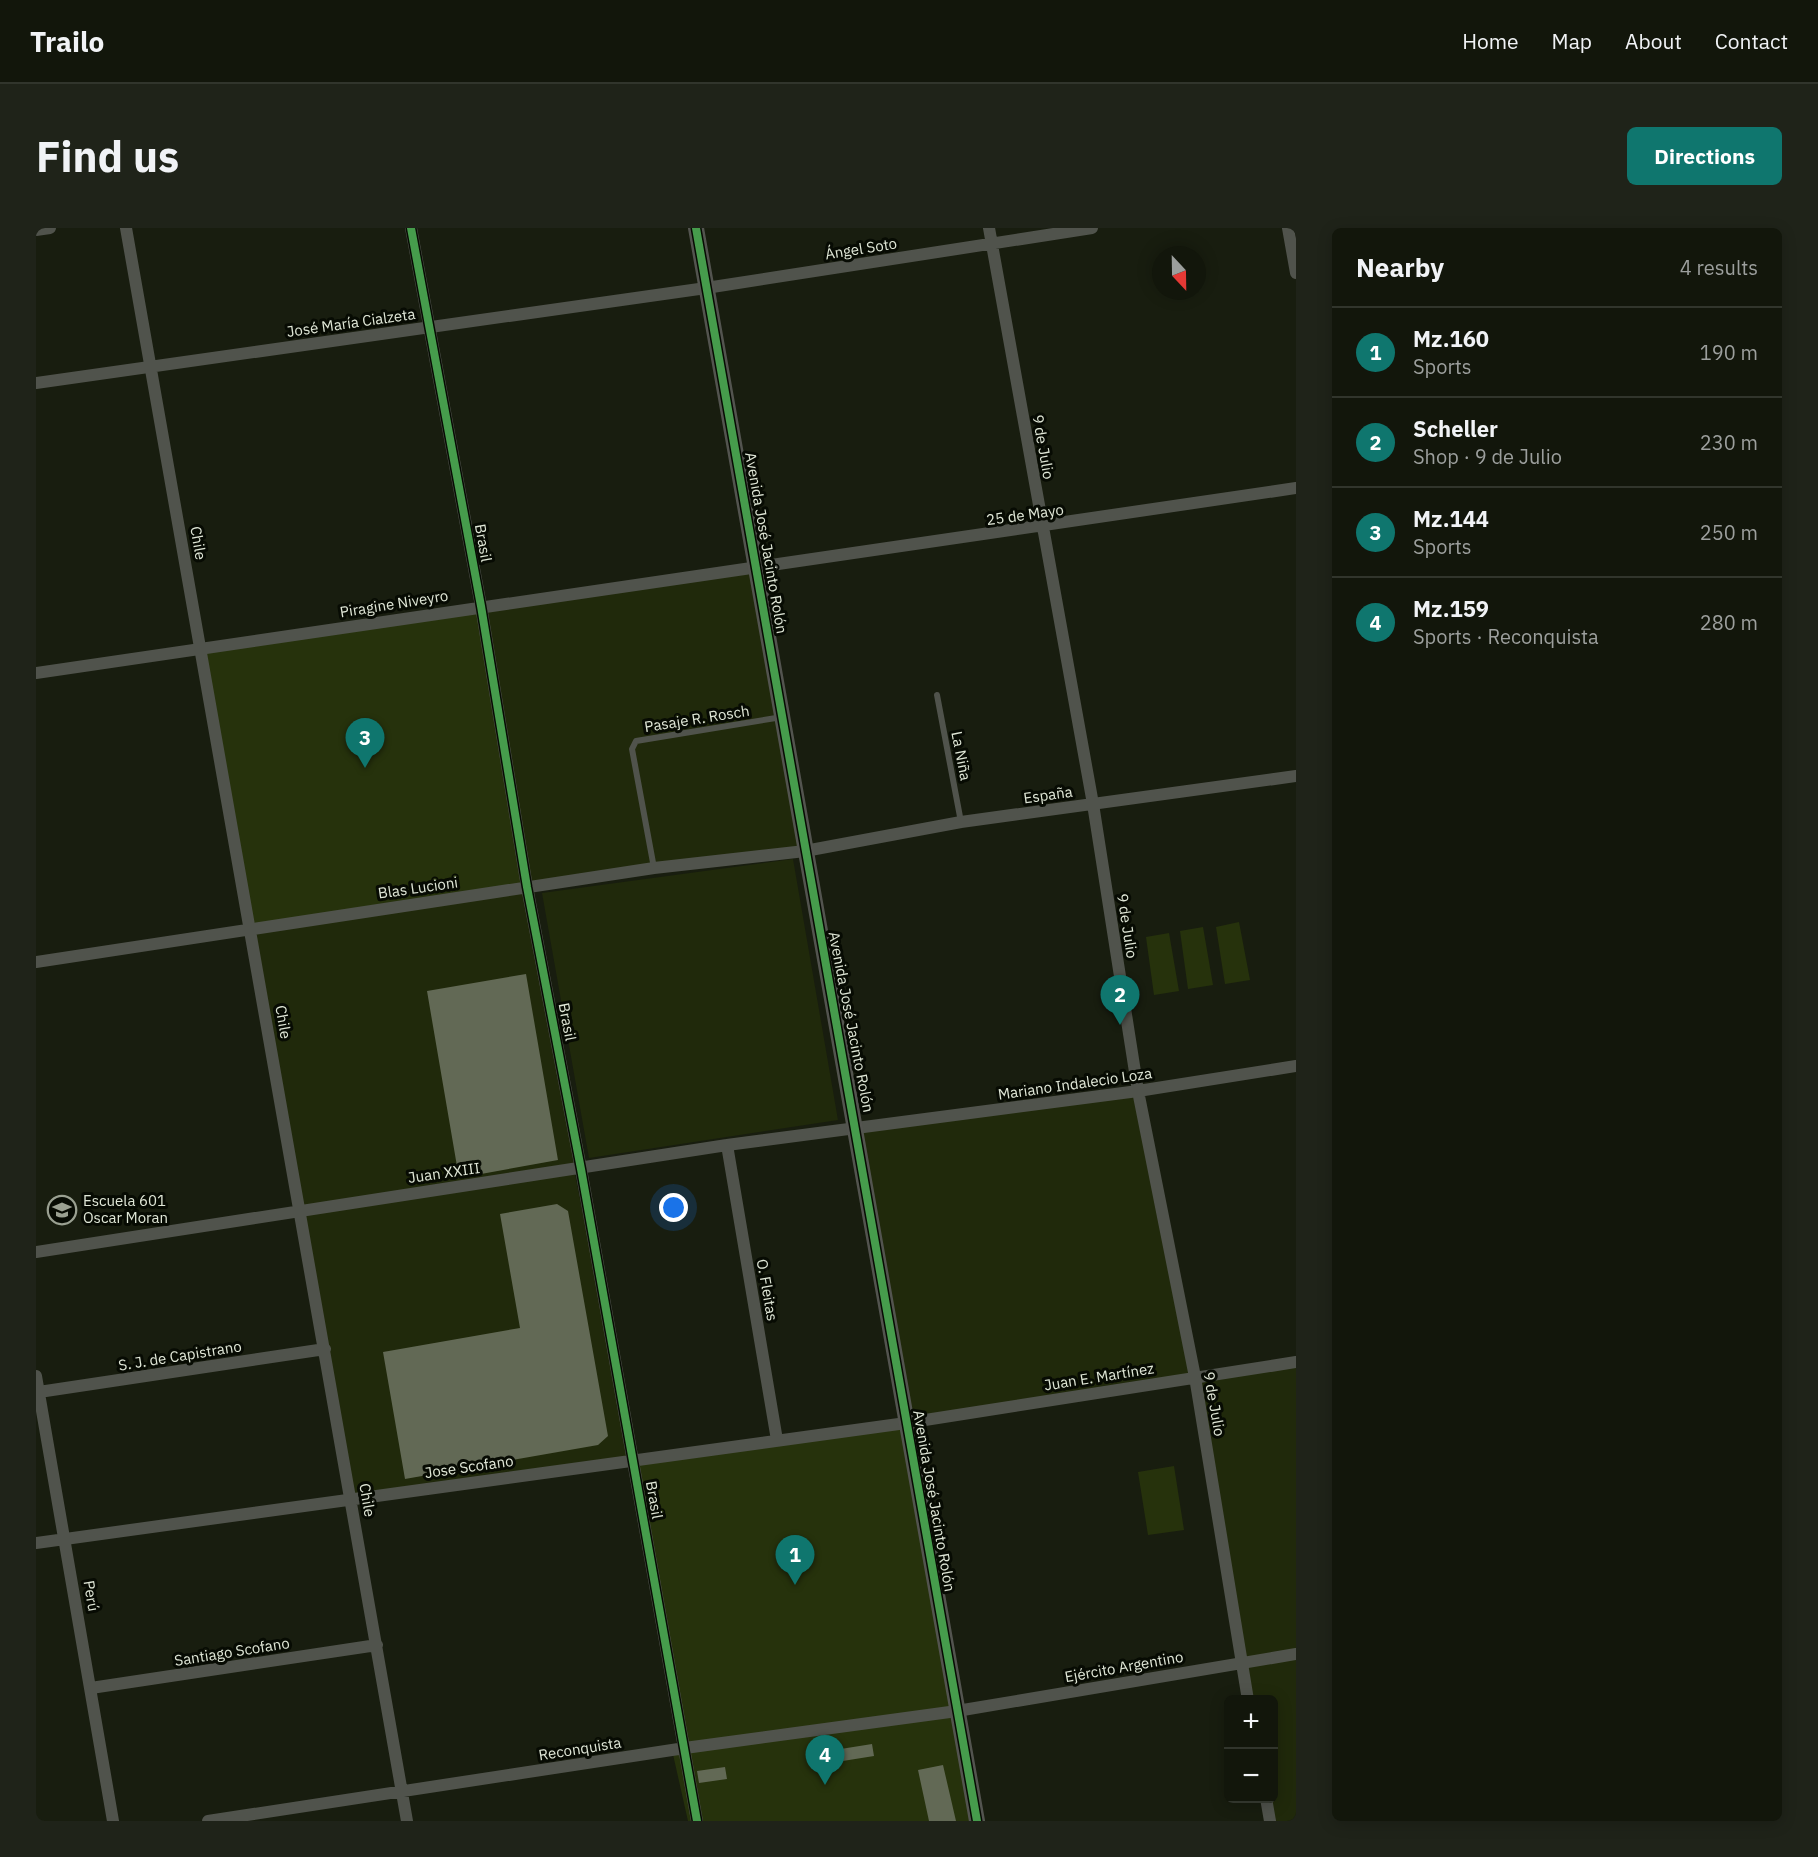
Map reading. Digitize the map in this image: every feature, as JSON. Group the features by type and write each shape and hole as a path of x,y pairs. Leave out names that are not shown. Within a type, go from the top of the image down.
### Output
{"street":[{"path":"36,230 50,228"},
{"name":"Chile","path":"126,228 301,1209 407,1821"},
{"name":"Brasil","path":"411,228 481,606 527,887 581,1169 697,1821"},
{"name":"Avenida José Jacinto Rolón","path":"696,228 805,852 857,1130 906,1424 977,1821"},
{"name":"9 de Julio","path":"989,228 1093,804 1138,1091 1195,1377 1247,1695"},
{"name":"Ángel Soto","path":"706,288 1092,228"},
{"path":"1288,228 1296,273"},
{"name":"José María Cialzeta","path":"36,383 706,288"},
{"name":"25 de Mayo","path":"757,569 1296,488"},
{"name":"Piragine Niveyro","path":"36,673 481,606 757,569"},
{"name":"España","path":"805,852 961,822 1296,776"},
{"name":"Blas Lucioni","path":"36,962 251,927 654,868 805,852"},
{"name":"Mariano Indalecio Loza","path":"857,1130 1138,1091 1296,1066"},
{"name":"Juan XXIII","path":"36,1252 301,1209 581,1169 727,1145 857,1130"},
{"name":"O. Fleitas","path":"727,1145 777,1440"},
{"name":"S. J. de Capistrano","path":"39,1392 325,1349"},
{"name":"Juan E. Martínez","path":"906,1424 1296,1362"},
{"name":"Perú","path":"36,1376 113,1821"},
{"name":"Jose Scofano","path":"36,1544 633,1459 906,1424"},
{"name":"Santiago Scofano","path":"91,1688 377,1645"},
{"name":"Ejército Argentino","path":"957,1711 1296,1654"},
{"name":"Reconquista","path":"208,1821 685,1748 957,1711"},
{"path":"1267,1803 1270,1821"}],"lane":[{"name":"La Niña","path":"937,694 961,822"},
{"name":"Pasaje R. Rosch","path":"654,868 632,749 636,741 783,717"}],"shaded area":[{"path":"757,569 805,851 528,887 581,1169 574,1170 633,1459 351,1499 251,927 481,606"},
{"path":"481,606 527,887 251,927 202,648"},
{"path":"793,859 838,1120 589,1158 542,893"},
{"path":"1239,922 1250,980 1225,984 1216,927"},
{"path":"1203,927 1213,985 1188,989 1180,931"},
{"path":"1169,933 1179,991 1154,995 1146,937"},
{"path":"1138,1091 1195,1377 906,1423 857,1130"},
{"path":"1296,1362 1296,1821 1270,1821 1267,1803 1278,1803 1278,1695 1247,1695 1195,1377"},
{"path":"906,1423 977,1821 688,1821 672,1750 685,1748 633,1459"},
{"path":"1174,1466 1184,1530 1148,1535 1138,1472"}],"building":[{"path":"526,974 558,1160 459,1178 427,991"},
{"path":"557,1204 568,1211 608,1436 598,1445 405,1479 383,1352 520,1328 500,1214"},
{"path":"872,1744 874,1756 824,1764 822,1752"},
{"path":"943,1765 956,1821 929,1821 918,1770"},
{"path":"725,1767 727,1779 699,1783 697,1771"}],"cycle path":[{"path":"411,228 481,606 527,887 581,1169 697,1821"},
{"path":"696,228 977,1821"}],"place":[{"name":"Mz.144","path":"365,768"},
{"name":"Scheller","path":"1120,1025"},
{"name":"Escuela 601 Oscar Moran","path":"62,1210"},
{"name":"Mz.160","path":"795,1585"},
{"name":"Mz.159","path":"825,1785"}]}
